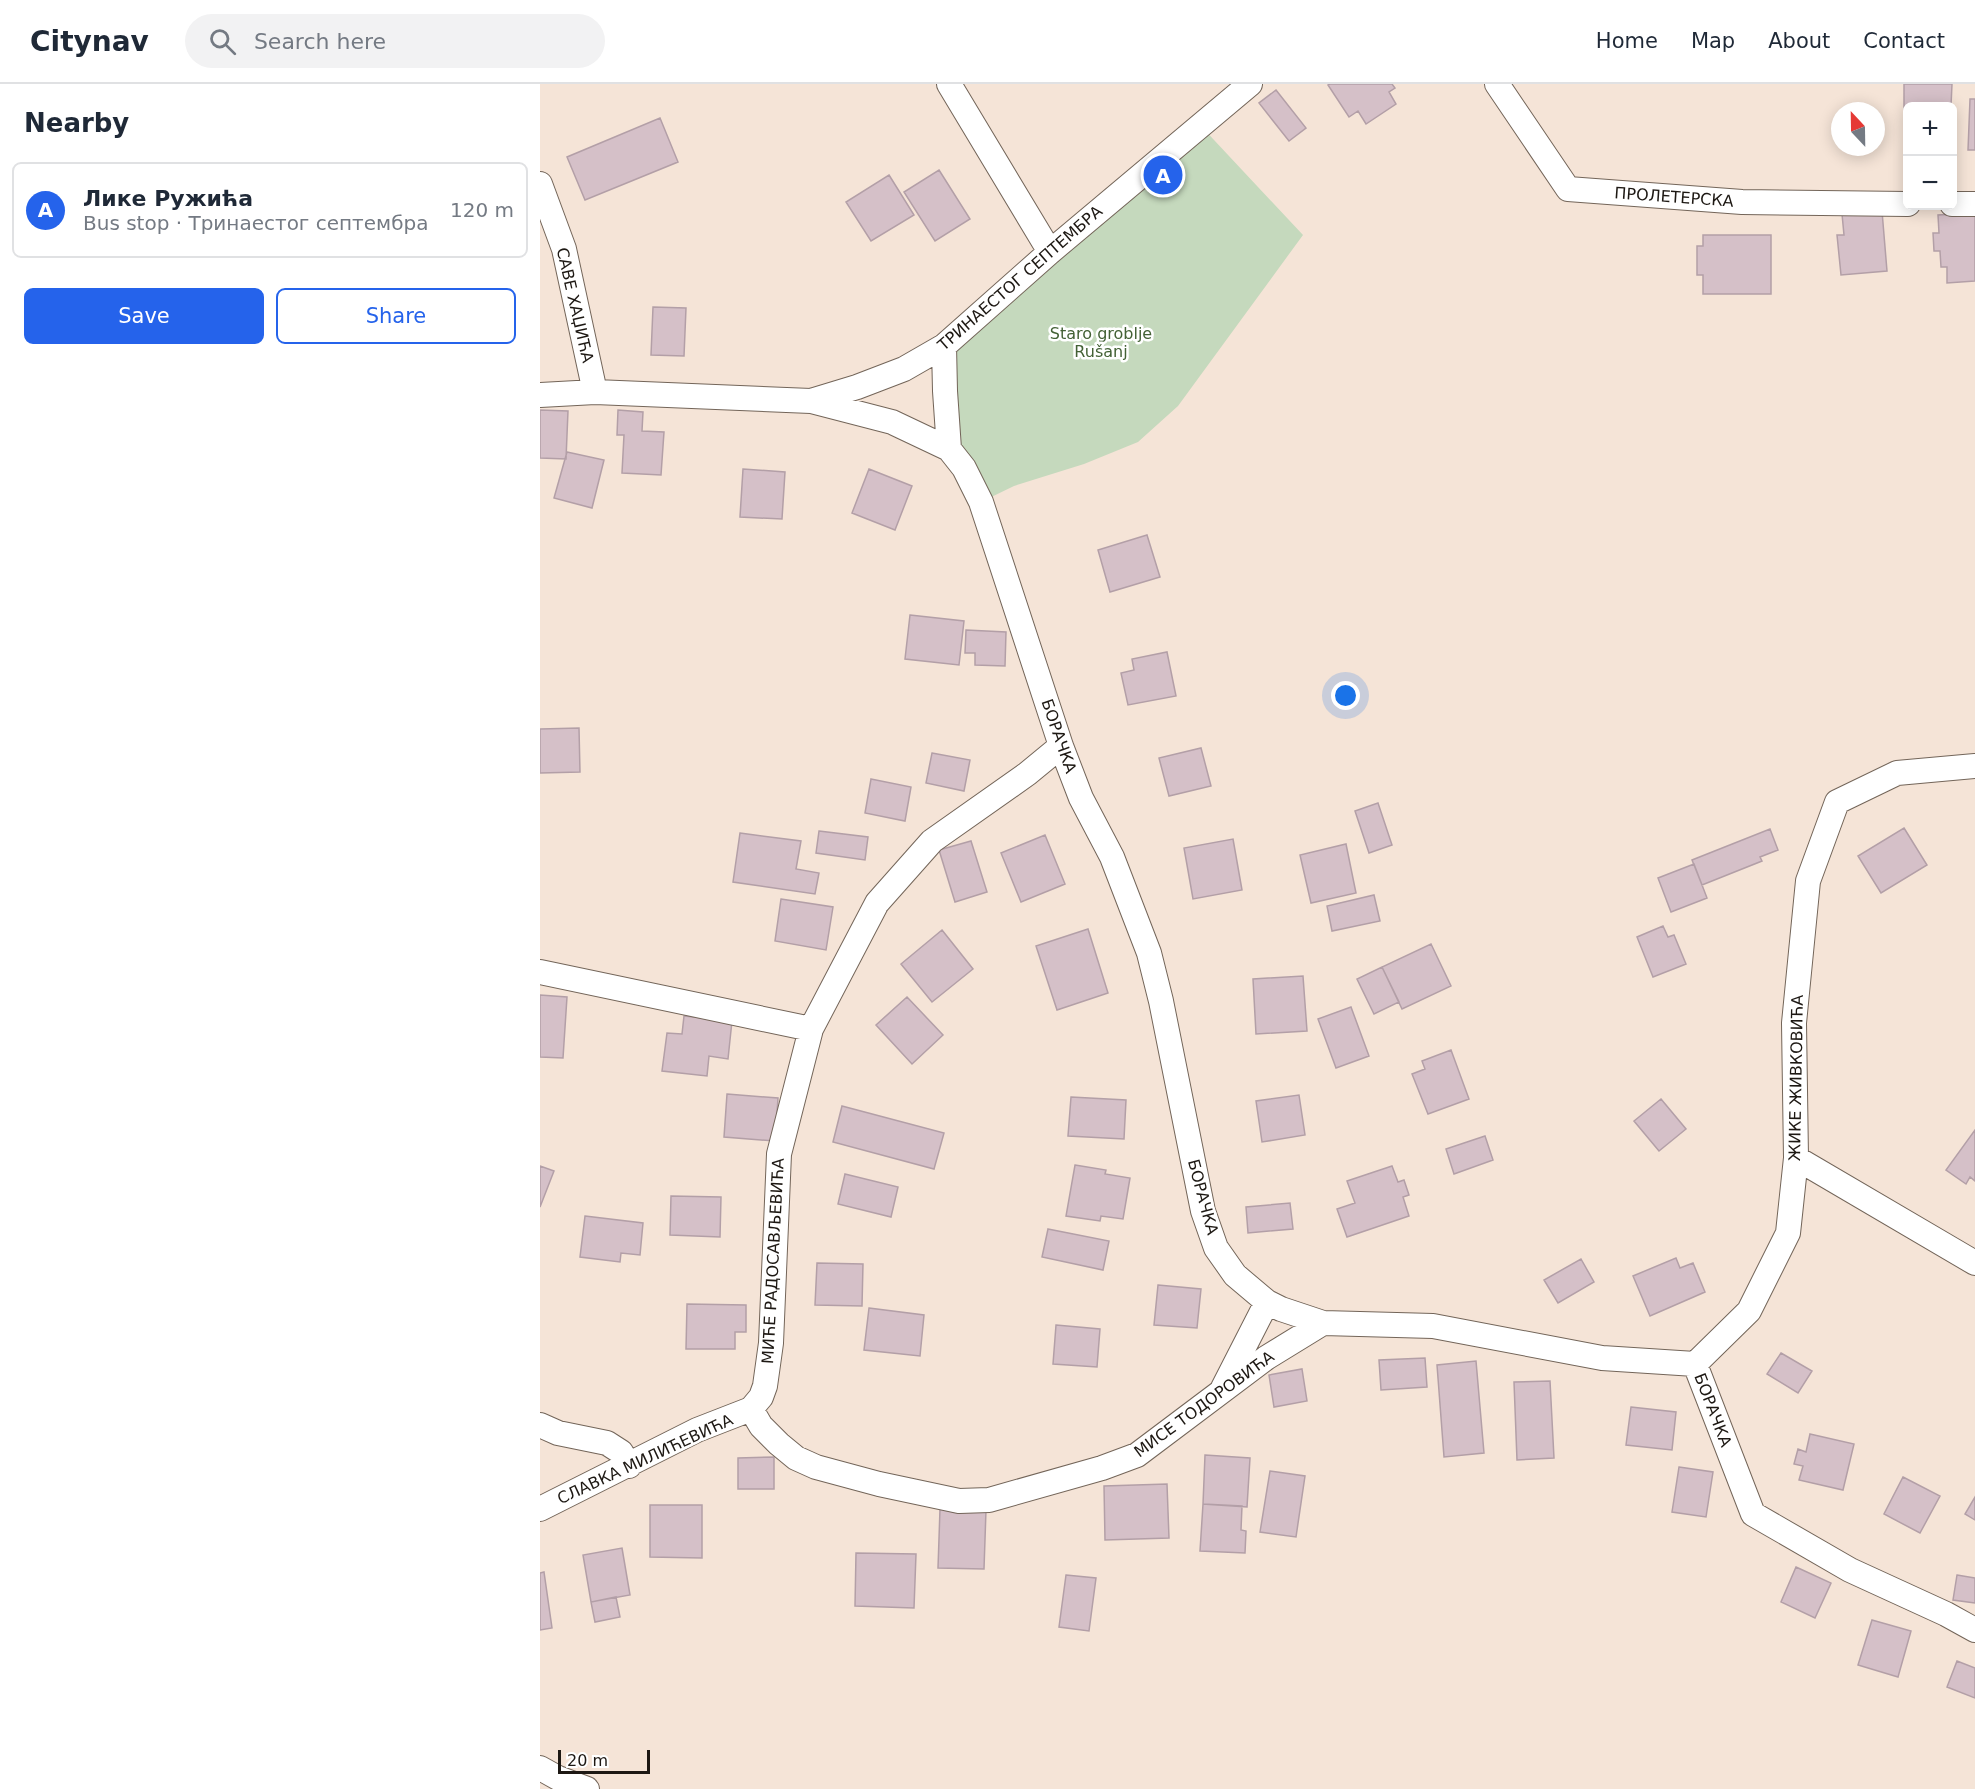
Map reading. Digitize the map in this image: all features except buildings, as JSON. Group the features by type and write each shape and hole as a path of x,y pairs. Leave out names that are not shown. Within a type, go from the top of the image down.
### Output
{"street":[{"path":"949,84 1050,252"},
{"name":"ТРИНАЕСТОГ СЕПТЕМБРА","path":"540,395 595,392 811,401 884,378 944,346 1050,252 1250,84"},
{"name":"ПРОЛЕТЕРСКА","path":"1497,84 1568,189 1742,202 1903,204"},
{"name":"САВЕ ХАЏИЋА","path":"540,184 564,249 595,392"},
{"path":"1957,204 1975,204"},
{"path":"944,346 949,449"},
{"name":"БОРАЧКА","path":"811,401 892,422 949,449 964,468 981,502 1027,636 1061,746 1081,798 1112,857 1149,953 1161,1001 1203,1211 1216,1248 1235,1275 1267,1302 1323,1323 1433,1326 1602,1358 1695,1364 1753,1514 1850,1570 1946,1614 1975,1630"},
{"name":"МИЋЕ РАДОСАВЉЕВИЋА","path":"751,1409 761,1397 765,1386 771,1342 779,1154 811,1029 877,903 932,841 1027,774 1061,746"},
{"name":"ЖИКЕ ЖИВКОВИЋА","path":"1695,1364 1749,1311 1788,1233 1796,1158 1794,1023 1808,881 1837,802 1897,773 1975,766"},
{"path":"540,972 811,1029"},
{"path":"1796,1158 1975,1263"},
{"path":"1220,1393 1267,1302"},
{"name":"МИСЕ ТОДОРОВИЋА","path":"751,1409 761,1426 779,1444 796,1458 816,1467 879,1484 959,1501 988,1500 1034,1489 1137,1455 1266,1358 1323,1323"},
{"name":"СЛАВКА МИЛИЋЕВИЋА","path":"540,1509 697,1430 751,1409"},
{"path":"540,1425 558,1433 607,1443 621,1452 629,1466"},
{"path":"540,1768 587,1789"}],"green space":[{"name":"Staro groblje Rušanj","path":"1200,125 1303,235 1178,406 1138,442 1084,464 1014,486 981,502 964,468 944,346"}],"place":[{"name":"Лике Ружића","path":"1163,175"}]}
